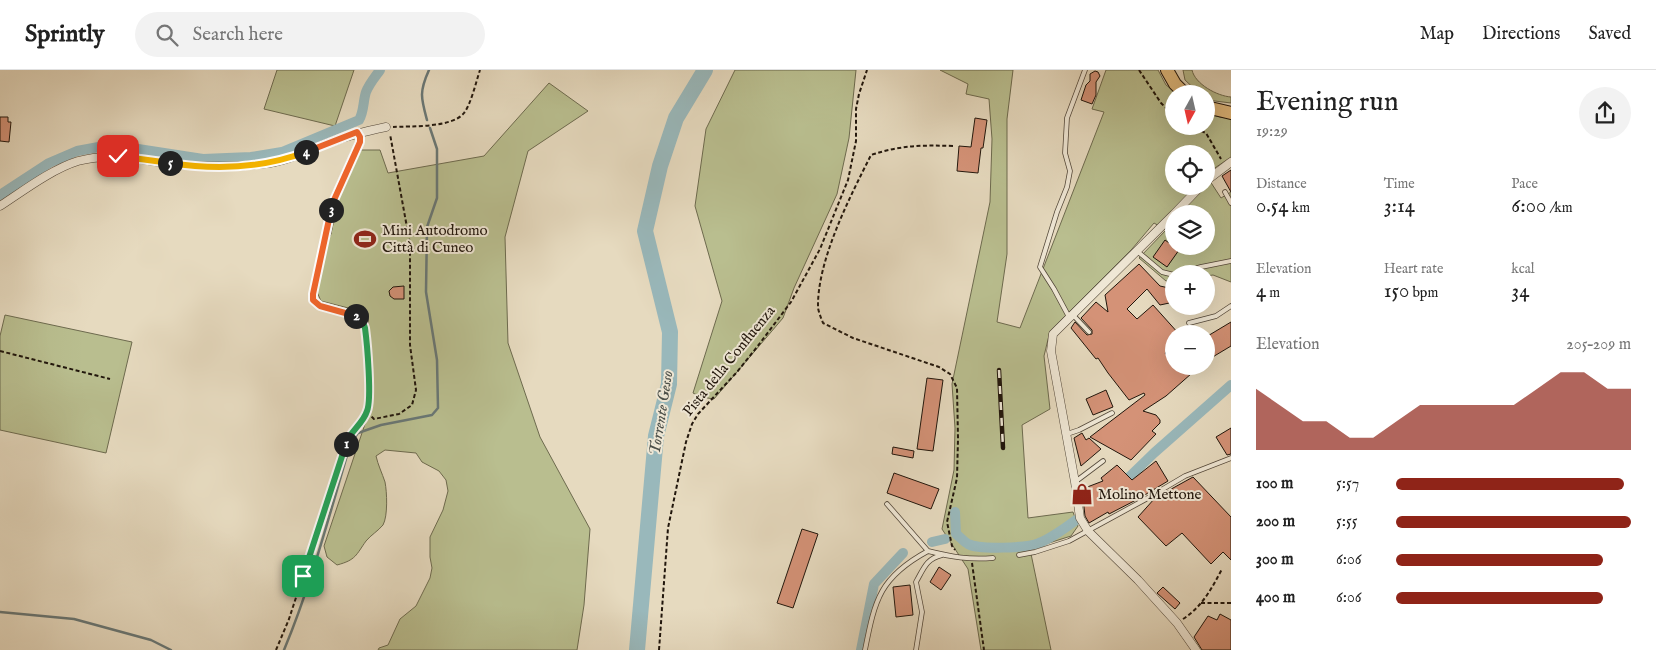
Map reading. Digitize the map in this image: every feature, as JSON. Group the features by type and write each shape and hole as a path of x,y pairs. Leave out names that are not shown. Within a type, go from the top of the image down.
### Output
{"main road":[{"path":"1166,70 1176,85"},
{"path":"1215,109 1231,113"}],"street":[{"path":"0,206 60,169 77,161 118,156 182,165 211,166 271,163 291,158 357,132 386,127"},
{"path":"327,233 334,200 360,142 357,132"},
{"path":"1215,174 1231,162"},
{"path":"1183,205 1192,195"},
{"path":"1165,223 1053,334 1051,352 1080,518 1088,531 1138,580 1177,623 1196,650"}],"lane":[{"path":"1085,70 1067,118 1065,153 1070,171 1067,187 1040,267 1070,316 1089,332"},
{"path":"1225,192 1231,203"},
{"path":"1137,251 1165,273"},
{"path":"1215,265 1231,260"},
{"path":"1189,323 1216,316 1231,306"},
{"path":"1066,434 1079,430 1112,412"},
{"path":"1019,555 1053,547 1088,531 1185,476 1231,458"},
{"path":"1075,482 1104,461"},
{"path":"887,504 928,551 960,559 993,558"},
{"path":"864,650 881,592 894,574 928,551"},
{"path":"916,650 922,612 916,582 925,564 931,558 942,554"}],"path":[{"path":"367,412 374,419 399,414 412,404 416,390 410,345 410,244 388,127 446,123 458,118 464,112 480,70"},
{"name":"Pista della Confluenza","path":"659,650 668,528 686,442 692,424 698,414 737,372 757,347 790,302 820,250 848,180 856,141 856,109 867,70"},
{"path":"1139,70 1165,107"},
{"path":"1207,135 1222,161"},
{"path":"953,146 918,144 888,149 871,155 852,192 834,238 822,274 818,310 823,323 853,338 939,368 950,374 957,388 958,439 957,478 947,522 952,546 960,559"},
{"path":"276,650 295,600 348,438 367,412 369,400 367,354 363,322 359,317 320,306 313,300 327,233"},
{"path":"0,352 110,379"},
{"path":"972,560 984,650"},
{"path":"1177,623 1194,612 1212,589 1222,568"},
{"path":"1201,603 1231,603"}],"green space":[{"path":"277,70 354,70 335,126 264,109"},
{"path":"735,70 856,70 849,138 837,194 794,288 783,318 714,399 701,397 693,393 722,301 695,206 706,129"},
{"path":"940,70 1013,70 1007,119 1007,254 997,322 1020,328 1104,112 1092,109 1106,70 1158,70 1166,85 1165,135 1215,135 1215,116 1231,118 1231,157 1215,168 1215,145 1165,145 1165,195 1215,195 1215,189 1221,198 1231,192 1231,282 1215,276 1215,265 1165,265 1165,280 1139,258 1165,231 1165,255 1215,255 1215,205 1165,205 1165,229 1154,223 1132,249 1050,331 1044,356 1050,409 1022,425 1028,518 1073,512 1078,526 1071,536 1030,549 1051,650 981,650 968,569 942,529 954,470 955,428 952,384 990,202 992,139 989,99 966,94 968,84"},
{"path":"1183,70 1192,70 1197,80 1203,85 1190,85 1185,80"},
{"path":"549,83 588,111 528,151 505,237 508,343 540,437 590,529 584,605 577,650 378,650 388,645 400,619 416,606 430,578 432,568 430,537 443,510 448,491 446,480 439,471 422,462 416,453 385,450 376,456 385,482 386,510 383,525 366,541 355,556 348,561 337,565 327,557 324,546 367,418 372,397 368,313 321,301 317,292 336,199 359,150 380,150 388,173 484,156"},
{"path":"1215,92 1231,97 1231,103 1215,101"},
{"path":"5,315 132,342 106,453 0,430 0,336"}],"building":[{"path":"1095,71 1100,76 1096,82 1096,95 1092,104 1081,100 1086,85 1090,81 1090,74"},
{"path":"0,117 8,117 8,122 11,122 9,142 0,141"},
{"path":"975,118 987,120 978,173 957,171 959,146 971,147"},
{"path":"1231,170 1231,192 1222,176"},
{"path":"1165,240 1165,255 1175,255 1168,265 1165,266 1153,257"},
{"path":"1139,264 1160,286 1165,287 1165,304 1160,305 1147,289 1127,309 1137,319 1153,305 1171,325 1165,325 1165,375 1190,375 1166,396 1143,411 1156,415 1160,423 1152,431 1156,434 1131,460 1090,437 1145,395 1144,393 1129,400 1098,358 1096,359 1071,328 1075,322 1087,335 1092,334 1092,330 1081,318 1096,302 1108,312 1105,295"},
{"path":"404,286 404,299 394,299 390,296 389,291 393,287"},
{"path":"1231,322 1231,346 1215,356 1215,332"},
{"path":"927,378 943,380 933,451 917,449"},
{"path":"1106,390 1113,407 1093,415 1086,399"},
{"path":"1231,428 1231,454 1227,455 1216,437"},
{"path":"1082,433 1086,440 1089,438 1101,449 1081,466 1074,438"},
{"path":"893,447 914,451 913,458 892,454"},
{"path":"1156,461 1168,481 1138,499 1109,514 1108,512 1089,523 1085,516 1082,489 1103,481 1101,478 1117,465 1132,480"},
{"path":"894,473 939,489 931,509 887,493"},
{"path":"1193,477 1231,517 1231,560 1223,552 1211,564 1182,533 1166,546 1138,517 1155,498"},
{"path":"802,529 818,534 793,608 777,603"},
{"path":"939,567 951,575 941,590 930,582"},
{"path":"910,585 913,615 896,617 893,587"},
{"path":"1163,587 1180,603 1175,609 1157,593"},
{"path":"1220,614 1231,620 1231,650 1202,650 1194,637 1208,616 1217,620"}],"waterway":[{"path":"0,195 49,163 77,151 104,146 203,159 251,157 282,152 359,120 366,92 380,70"},
{"path":"427,120 423,106 422,90 429,70"},
{"name":"Torrente Gesso","path":"637,650 656,436 669,384 670,332 645,231 660,166 676,118 705,70"},
{"path":"284,650 312,573 351,442 358,433 381,425 432,415 438,408 437,360 426,292 427,227 437,198 437,149 430,128"},
{"path":"1121,485 1231,385"},
{"path":"955,512 956,534 968,544 992,548 1033,545 1053,536 1076,520"},
{"path":"932,542 945,539"},
{"path":"861,650 874,584 903,553"},
{"path":"0,612 74,619 151,640 171,650"}],"railway":[{"path":"999,370 1003,448"}],"place":[{"name":"Mini Autodromo Città di Cuneo","path":"365,239"},
{"name":"Molino Mettone","path":"1082,494"}],"route":[{"path":"118,156 182,165 232,166 271,163 291,158 357,132 360,137 360,142 334,200 312,295 316,304 359,317 363,322 366,336 369,400 367,412 363,420 348,438 303,576"}]}
